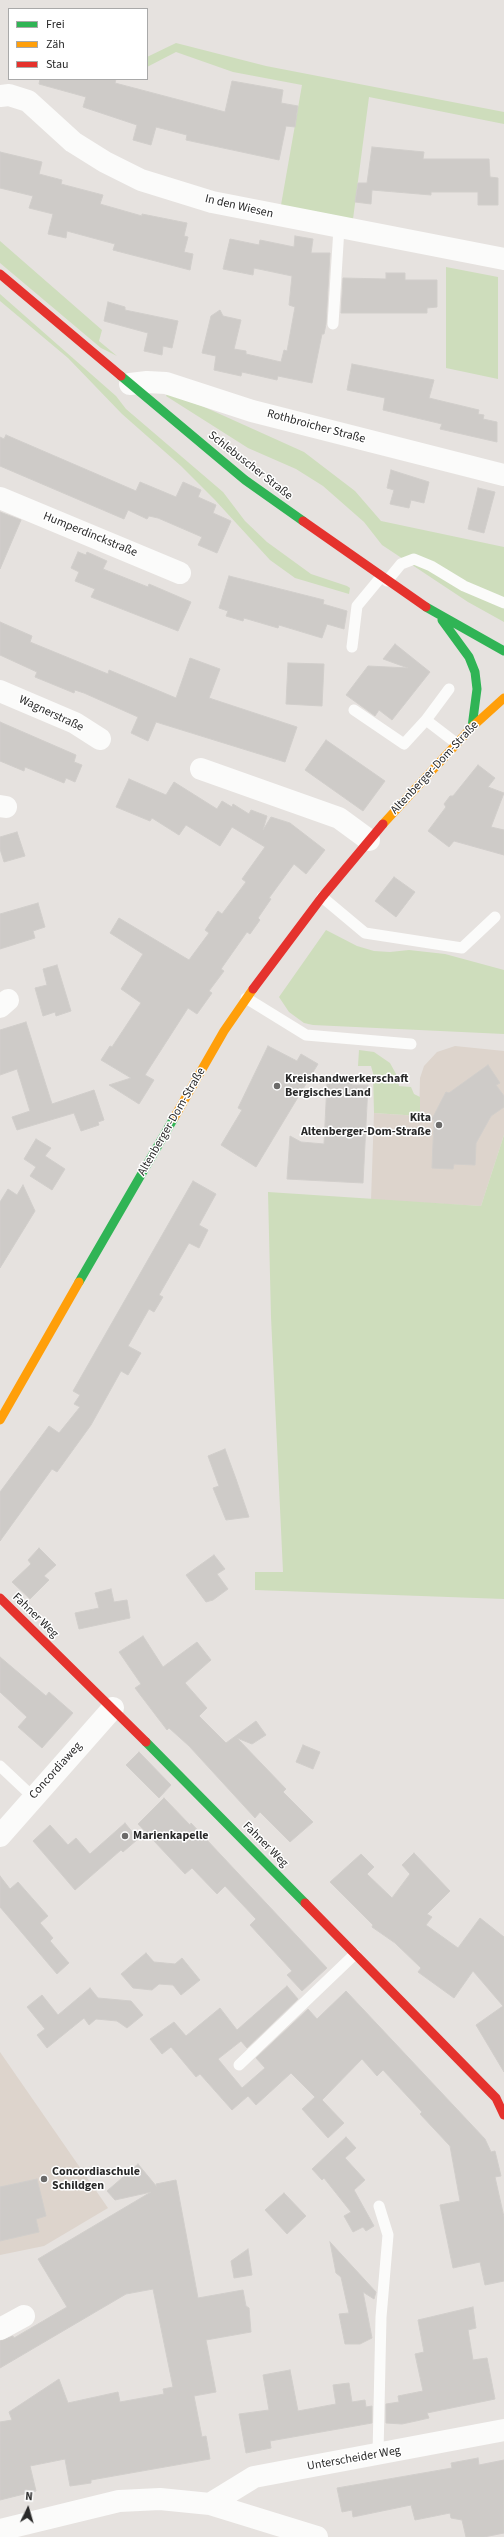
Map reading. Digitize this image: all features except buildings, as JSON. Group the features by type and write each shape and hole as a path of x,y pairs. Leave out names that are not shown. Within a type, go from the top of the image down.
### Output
{"main road":[{"name":"Schlebuscher Straße","path":"0,274 245,480 384,579 441,617 502,645"},
{"path":"441,617 468,657 475,672 477,689 472,726"},
{"name":"Altenberger-Dom-Straße","path":"0,1420 213,1050 246,998 322,897 369,840 472,726 504,698"},
{"name":"Fahner Weg","path":"0,1598 113,1708 496,2098 504,2115"}],"street":[{"name":"In den Wiesen","path":"0,96 9,95 28,101 74,142 105,162 142,180 212,202 504,259"},
{"name":"Rothbroicher Straße","path":"130,384 148,382 166,383 252,411 504,475"},
{"name":"Humperdinckstraße","path":"0,498 180,574"},
{"name":"Wagnerstraße","path":"0,691 75,723 100,739"},
{"path":"201,769 339,818 369,840"},
{"name":"Concordiaweg","path":"0,1836 113,1708"},
{"path":"0,2329 24,2316"},
{"name":"Unterscheider Weg","path":"210,2504 254,2477 504,2430"},
{"path":"0,2530 119,2501 160,2499 210,2504 317,2537"}],"lane":[{"path":"333,324 339,228"},
{"path":"352,647 357,606 401,564 414,559 431,566 464,586 504,604"},
{"path":"354,710 404,744 426,720 449,689"},
{"path":"426,720 456,743"},
{"path":"322,897 365,933 462,948 495,916"},
{"path":"246,998 306,1035 411,1044"},
{"path":"0,1766 33,1797"},
{"path":"239,2065 355,1954"},
{"path":"378,2454 381,2317 388,2235 379,2206"}],"shaded area":[{"name":"Kita Altenberger-Dom-Straße","path":"455,1046 504,1051 504,1135 481,1206 371,1200 374,1113 419,1116 420,1078 424,1066 437,1052"},
{"name":"Concordiaschule Schildgen","path":"0,2052 108,2208 44,2246 0,2255"}],"green space":[{"path":"176,43 266,66 504,112 504,124 369,97 353,219 281,205 302,85 233,72 176,52 148,66 148,57"},
{"path":"0,241 102,330 99,341 117,356 101,348 0,263"},
{"path":"446,267 498,277 498,379 446,368"},
{"path":"0,294 116,396 126,409 223,492 245,521 267,542 311,574 347,586 350,588 349,594 295,578 270,560 215,500 181,466 122,414 68,358 0,301"},
{"path":"167,394 202,406 304,452 355,491 381,521 504,547 504,622 468,602 382,545 364,522 323,486 296,469 248,448 166,396"},
{"path":"326,930 357,946 374,951 390,952 409,950 445,954 504,970 504,1034 313,1025 304,1023 289,1012 279,997"},
{"path":"359,1050 374,1052 390,1063 396,1074 399,1086 411,1087 414,1094 420,1097 420,1116 374,1113 373,1073 371,1066 358,1066"},
{"path":"504,1135 504,1599 255,1590 255,1572 283,1572 271,1317 268,1192 481,1206"}],"traffic: fast":[{"path":"121,376 245,480 303,521"},
{"path":"426,607 504,651"},
{"path":"442,620 469,657 475,672 477,689 472,727"},
{"path":"79,1282 174,1118"},
{"path":"146,1742 305,1903"}],"traffic: slow":[{"path":"383,824 472,727 504,698"},
{"path":"174,1118 224,1031 253,989"},
{"path":"0,1420 79,1282"}],"traffic: jam":[{"path":"0,274 121,376"},
{"path":"303,521 426,607"},
{"path":"253,989 322,897 383,824"},
{"path":"0,1598 146,1742"},
{"path":"305,1903 496,2098 504,2115"}],"place":[{"name":"Kreishandwerkerschaft Bergisches Land","path":"277,1086"},
{"name":"Kita Altenberger-Dom-Straße","path":"439,1125"},
{"name":"Marienkapelle","path":"125,1836"},
{"name":"Concordiaschule Schildgen","path":"44,2179"}]}
